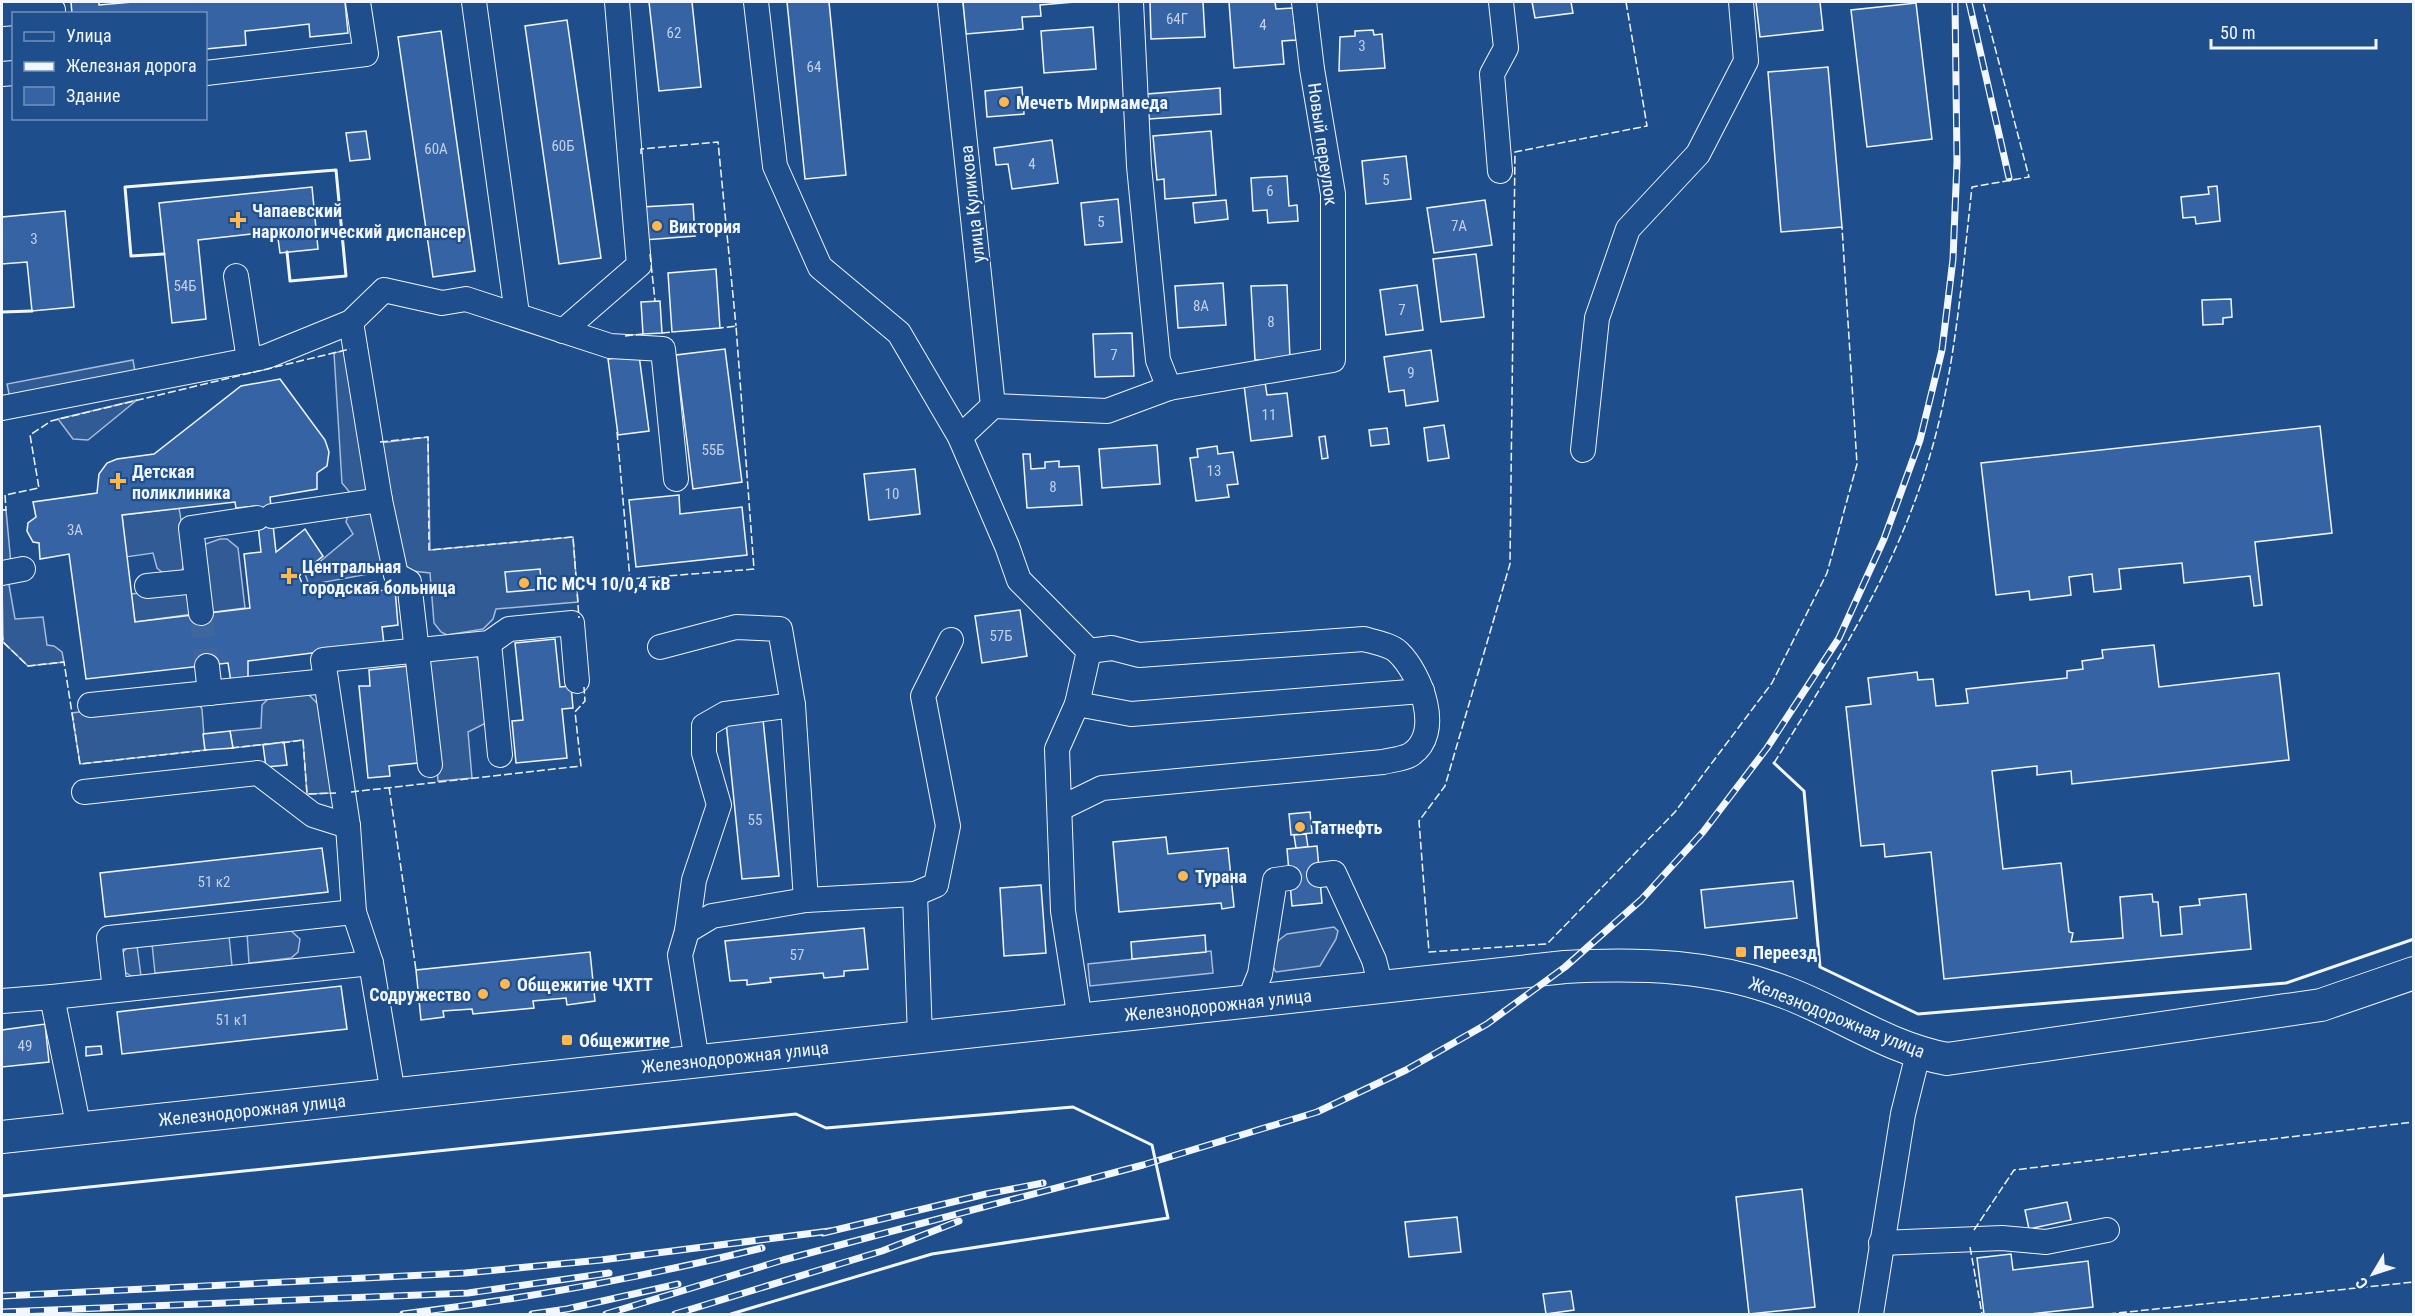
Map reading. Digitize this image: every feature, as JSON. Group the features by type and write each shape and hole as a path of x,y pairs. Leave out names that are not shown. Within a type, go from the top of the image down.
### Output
{"main road":[{"name":"Железнодорожная улица","path":"2,1137 1565,967 1631,963 1683,967 1733,976 1787,993 1881,1040 1918,1054 1947,1059 2321,1005 2414,974"}],"street":[{"path":"207,72 366,54 358,2"},
{"path":"474,2 517,314"},
{"path":"563,331 639,265 617,2"},
{"path":"756,2 775,166 820,267 898,333 960,437 1007,546 1019,580 1089,651"},
{"name":"улица Куликова","path":"950,2 993,406"},
{"path":"960,437 993,406 1107,411 1169,388 1158,360 1139,166 1131,2"},
{"name":"Новый переулок","path":"1169,388 1333,360 1333,194 1312,69 1304,2"},
{"path":"1500,171 1492,74 1506,48 1501,2"},
{"path":"1583,450 1597,318 1628,229 1698,154 1746,61 1741,2"},
{"path":"19,12 53,8"},
{"path":"236,276 249,360"},
{"path":"2,408 265,357 351,321 384,290 442,303 466,298 610,346 663,350 676,479"},
{"path":"351,321 380,500 396,575 409,582 430,765"},
{"path":"201,614 191,528 380,500"},
{"path":"147,586 197,581"},
{"path":"393,1095 371,963 354,912 348,826 323,660 489,643 509,629 572,623 577,681"},
{"path":"660,647 736,627 780,629 793,705 806,900"},
{"path":"1061,808 1102,788 1383,762 1410,755 1425,736 1428,715 1422,691 1397,651 1364,639 1139,655 1112,648 1089,651"},
{"path":"687,931 712,916 806,900 915,894 936,885 948,826 923,696 951,640"},
{"path":"489,643 500,755"},
{"path":"1080,1020 1062,910 1061,808 1057,749 1077,704 1089,651"},
{"path":"207,666 210,693"},
{"path":"90,705 326,681"},
{"path":"1077,704 1131,714 1422,691"},
{"path":"697,1061 680,955 687,931 694,880 719,805 704,753 704,726 725,714 793,705"},
{"path":"84,792 258,773 313,815 348,826"},
{"path":"1319,875 1334,873 1374,960 1381,987"},
{"path":"1249,1001 1260,974 1275,880 1289,878"},
{"path":"915,894 920,1037"},
{"path":"115,990 109,938 354,912"},
{"path":"2,1001 371,963"},
{"path":"52,997 79,1129"},
{"path":"1870,1314 1903,1113 1918,1054"},
{"path":"1881,1243 2002,1238 2046,1242 2107,1230"}],"shaded area":[{"path":"347,350 367,490 351,494 342,483 334,353"},
{"path":"133,360 138,389 13,413 7,384"},
{"path":"137,400 88,440 73,439 58,419"},
{"path":"428,437 430,550 573,537 578,602 496,609 493,619 483,629 447,635 441,632 434,623 430,573 412,571 405,565 380,443"},
{"path":"179,508 187,556 181,573 163,573 157,568 153,553 126,557 122,515"},
{"path":"2,510 6,510 11,564 2,565"},
{"path":"356,510 376,513 385,568 379,572 309,585 305,574 353,534 346,522 348,515"},
{"path":"227,539 238,548 245,608 207,613 203,545"},
{"path":"8,579 15,619 43,617 47,645 54,646 62,652 64,662 28,666 3,642 2,580"},
{"path":"180,589 188,594 193,614 135,622 131,594"},
{"path":"475,654 483,667 487,716 484,724 468,732 472,778 438,781 428,662 436,657"},
{"path":"308,694 320,706 332,793 307,794 303,740 233,748 230,731 261,728 262,705 269,698"},
{"path":"189,698 196,700 202,709 205,750 80,764 72,713"},
{"path":"1334,927 1338,931 1336,939 1320,966 1276,972 1272,965 1273,948 1279,940 1287,934"},
{"path":"289,929 300,939 298,952 291,958 249,963 247,933"},
{"path":"229,936 232,966 155,973 152,944"},
{"path":"137,946 141,976 131,976 122,970 118,957 128,947"},
{"path":"1211,951 1213,973 1090,986 1088,964"}],"building":[{"path":"71,2 99,2 99,5 133,2 345,2 348,33 310,37 309,24 245,31 246,45 207,49 207,12 72,12"},
{"path":"649,2 692,2 701,87 659,91"},
{"path":"787,2 829,2 846,175 805,179"},
{"path":"963,2 1075,2 1040,5 1041,16 1022,17 1023,29 966,34"},
{"path":"1150,2 1203,2 1205,37 1151,39"},
{"path":"1229,2 1275,2 1276,9 1293,8 1296,40 1282,41 1284,64 1234,68"},
{"path":"1532,2 1571,2 1573,13 1535,18"},
{"path":"1756,2 1820,2 1823,30 1760,37"},
{"path":"1916,3 1932,139 1867,147 1851,10"},
{"path":"567,20 601,258 559,264 525,26"},
{"path":"1093,27 1096,69 1044,73 1041,31"},
{"path":"1373,30 1374,35 1382,34 1385,68 1339,71 1340,37 1355,36 1355,31"},
{"path":"441,31 475,271 433,277 398,37"},
{"path":"1828,67 1842,227 1781,232 1768,72"},
{"name":"Мечеть Мирмамеда","path":"1022,87 1024,114 987,117 985,91"},
{"path":"1220,88 1221,114 1149,119 1147,94"},
{"path":"366,131 370,159 350,161 346,133"},
{"path":"1211,131 1216,195 1165,199 1164,179 1157,180 1153,136"},
{"path":"1052,140 1058,183 1012,189 1008,164 996,165 994,148"},
{"path":"1406,156 1411,199 1366,204 1362,161"},
{"path":"1287,176 1289,206 1297,205 1298,221 1268,223 1267,210 1253,211 1251,178"},
{"path":"2217,186 2220,221 2196,224 2195,217 2183,218 2181,197 2209,194 2208,187"},
{"path":"312,187 318,249 280,253 277,231 198,240 206,319 172,323 159,203"},
{"path":"1118,199 1122,242 1085,245 1081,203"},
{"path":"1226,200 1228,219 1195,223 1193,203"},
{"path":"1485,200 1492,245 1434,253 1427,208"},
{"path":"693,204 695,236 644,240 642,207"},
{"path":"65,211 74,307 32,311 27,262 2,264 2,217"},
{"path":"1476,254 1484,317 1441,322 1433,259"},
{"path":"716,269 720,328 672,332 668,273"},
{"path":"1223,283 1226,325 1178,328 1175,286"},
{"path":"1287,285 1290,359 1255,360 1251,286"},
{"path":"1417,285 1423,330 1386,335 1380,290"},
{"path":"2231,299 2232,317 2223,318 2223,324 2203,325 2202,300"},
{"path":"660,301 662,333 643,334 641,302"},
{"path":"1132,333 1134,376 1095,377 1093,334"},
{"path":"725,349 742,482 693,489 676,355"},
{"path":"1431,350 1438,401 1406,406 1404,390 1389,392 1384,357"},
{"path":"639,355 649,431 618,435 608,359"},
{"path":"280,379 325,440 329,452 327,466 317,473 317,489 270,497 276,552 305,529 323,556 299,576 305,590 376,582 377,591 395,589 398,625 382,627 384,644 248,661 248,681 231,682 228,663 86,679 69,554 40,559 39,543 33,542 27,531 28,523 36,517 33,502 97,493 99,474 107,463 117,459 154,454 241,386","holes":["235,502 236,508 256,506 261,552 244,554 250,608 135,622 122,515"]},
{"path":"1265,382 1267,395 1287,393 1292,436 1251,441 1244,385"},
{"path":"1444,425 1449,458 1428,461 1424,428"},
{"path":"2320,426 2332,533 2255,542 2262,605 2254,606 2250,576 2184,583 2182,563 2119,569 2121,589 2094,592 2092,574 2069,577 2071,595 2030,600 2029,591 1996,595 1981,463"},
{"path":"1387,428 1389,444 1371,446 1369,430"},
{"path":"1325,436 1328,458 1322,459 1319,437"},
{"path":"1157,445 1160,484 1102,488 1099,449"},
{"path":"1217,446 1218,454 1233,452 1238,484 1227,485 1229,497 1196,501 1190,458 1198,457 1197,449"},
{"path":"1023,454 1030,454 1031,469 1045,468 1045,462 1059,461 1059,467 1079,466 1082,505 1027,508"},
{"path":"915,469 920,514 869,520 864,474"},
{"path":"679,495 680,514 742,507 747,555 636,567 629,500"},
{"name":"ПС МСЧ 10/0,4 кВ","path":"540,569 542,589 507,592 505,572"},
{"path":"1020,610 1027,656 982,663 975,616"},
{"path":"555,639 560,687 571,686 573,708 562,709 567,758 516,763 512,721 523,720 515,643"},
{"path":"2154,645 2159,687 2279,673 2289,760 2072,784 2071,771 2037,775 2037,766 1992,771 2003,869 2061,863 2069,932 2073,933 2071,942 2123,938 2120,897 2152,894 2153,902 2158,902 2161,936 2182,934 2180,907 2200,905 2199,899 2246,894 2251,949 1944,979 1931,852 1885,857 1884,844 1861,846 1846,707 1871,704 1868,678 1917,672 1918,680 1933,679 1936,706 1968,703 1966,689 2067,678 2067,671 2083,669 2082,661 2103,658 2102,650"},
{"path":"408,666 418,763 389,766 390,776 368,778 359,686 370,686 369,670"},
{"path":"763,719 779,876 742,879 726,722"},
{"path":"230,731 233,748 205,750 203,734"},
{"path":"284,742 287,765 266,767 263,745"},
{"path":"1310,812 1312,833 1291,835 1289,814"},
{"path":"1306,834 1308,847 1296,848 1294,835"},
{"path":"1166,837 1168,854 1228,848 1234,907 1222,909 1221,903 1119,912 1113,842"},
{"path":"1317,846 1322,903 1292,906 1287,849"},
{"path":"322,848 328,892 105,917 100,873"},
{"path":"1793,881 1797,918 1705,928 1701,890"},
{"path":"1041,885 1046,953 1004,956 1000,888"},
{"path":"864,928 868,969 844,971 844,976 824,978 823,973 770,978 771,982 747,985 747,980 730,981 725,941"},
{"path":"1205,935 1206,952 1132,959 1131,942"},
{"name":"Общежитие ЧХТТ","path":"590,952 595,1001 567,1005 566,998 533,1001 534,1008 473,1014 472,1009 443,1011 444,1017 421,1020 416,970"},
{"path":"341,986 347,1029 122,1054 117,1012"},
{"path":"45,1024 49,1062 2,1067 2,1030"},
{"path":"101,1046 102,1054 86,1056 86,1047"},
{"path":"1802,1189 1815,1307 1749,1314 1736,1197"},
{"path":"2067,1202 2071,1220 2029,1229 2025,1210"},
{"path":"1457,1217 1461,1252 1409,1257 1405,1222"},
{"path":"2011,1254 2013,1270 2088,1261 2093,1307 2030,1314 1984,1314 1977,1258"},
{"path":"1571,1291 1574,1310 1546,1314 1543,1294"}],"tunnel":[{"path":"201,613 207,666"}],"railway":[{"path":"606,1314 783,1260 1143,1165 1317,1112 1406,1070 1487,1024 1565,967 1641,900 1703,832 1767,748 1839,638 1884,539 1920,440 1942,350 1953,259 1957,162 1955,2"},
{"path":"1969,2 2009,178"},
{"path":"823,1233 986,1194 1043,1183"},
{"path":"675,1314 882,1251 959,1221"},
{"path":"2,1296 465,1273 601,1260 830,1231"},
{"path":"403,1314 583,1286 762,1248"},
{"path":"2,1312 468,1293 609,1273"},
{"path":"532,1314 567,1309 678,1284"}],"fence":[{"path":"1626,2 1647,126 1515,152 1510,564 1445,786 1419,821 1429,952 1547,944 1675,812 1772,683 1827,573 1857,464 1842,227"},
{"path":"1774,763 1864,613 1901,535 1917,494 1940,420 1947,387 1972,187 2029,177 1983,2"},
{"path":"641,154 641,149 718,142 736,326"},
{"path":"650,254 655,301"},
{"path":"617,432 630,579 754,569 736,326 720,328"},
{"path":"662,333 672,332"},
{"path":"625,336 643,334"},
{"path":"2,510 6,510 5,495 39,488 30,435 51,421 350,349"},
{"path":"380,442 428,437 429,550 573,537 579,618"},
{"path":"2,632 3,642 28,666 64,662 80,764 207,750"},
{"path":"351,792 581,766 575,712 585,701 584,687"},
{"path":"282,743 303,740 307,794 336,793"},
{"path":"231,748 267,744"},
{"path":"389,787 416,970"},
{"path":"1974,1230 2014,1170 2414,1122"},
{"path":"1970,1247 1982,1314"},
{"path":"2108,1314 2414,1282"}],"wall":[{"path":"164,254 131,256 125,187 336,170 346,276 290,281 287,252"},
{"path":"2,312 32,311"},
{"path":"1774,763 1804,791 1820,967 1918,1014 2286,983 2414,939"},
{"path":"2,1196 796,1114 826,1128 1073,1107 1152,1145 1168,1218 932,1254 731,1314"}],"place":[{"name":"Мечеть Мирмамеда","path":"1004,102"},
{"name":"Чапаевский наркологический диспансер","path":"238,220"},
{"name":"Виктория","path":"657,226"},
{"name":"Детская поликлиника","path":"118,481"},
{"name":"Центральная городская больница","path":"289,576"},
{"name":"ПС МСЧ 10/0,4 кВ","path":"524,583"},
{"name":"Татнефть","path":"1300,827"},
{"name":"Турана","path":"1183,876"},
{"name":"Переезд","path":"1741,952"},
{"name":"Общежитие ЧХТТ","path":"505,984"},
{"name":"Содружество","path":"483,994"},
{"name":"Общежитие","path":"567,1040"}]}
